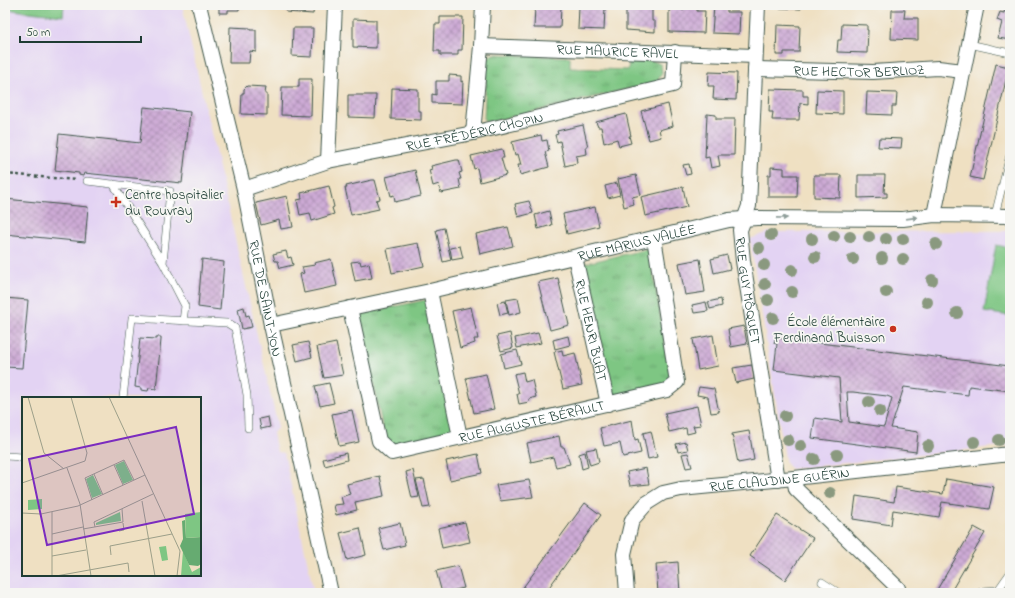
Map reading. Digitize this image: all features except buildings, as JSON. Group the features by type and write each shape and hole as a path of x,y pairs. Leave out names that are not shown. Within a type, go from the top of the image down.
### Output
{"street":[{"name":"RUE DE SAINT-YON","path":"199,5 244,189 271,324 331,593"},
{"path":"328,160 335,5"},
{"path":"473,133 483,5"},
{"name":"RUE GUY MÔQUET","path":"758,5 749,206 740,230 743,261 778,480"},
{"path":"934,215 977,5"},
{"name":"RUE MAURICE RAVEL","path":"481,46 675,52 755,62"},
{"name":"RUE FRÉDÉRIC CHOPIN","path":"244,189 328,160 473,133 673,85 675,52"},
{"name":"RUE HECTOR BERLIOZ","path":"755,62 873,72 938,68 963,71"},
{"name":"RUE MARIUS VALLÉE","path":"271,324 430,291 729,220 757,218 903,219 934,215 1010,216"},
{"name":"RUE AUGUSTE BÉRAULT","path":"350,308 379,441 392,453 608,404 667,390 677,382 654,238"},
{"name":"RUE HENRI BUAT","path":"575,257 608,404"},
{"path":"430,291 460,437"},
{"name":"RUE CLAUDINE GUÉRIN","path":"627,593 624,554 632,520 647,503 663,494 681,489 778,480 1010,454"},
{"path":"794,478 796,488 898,588 899,593"}],"lane":[{"path":"969,44 1010,53"},
{"path":"995,215 1010,155"},
{"path":"87,181 170,191 164,263"},
{"path":"113,184 164,263 185,306 183,321"},
{"path":"122,397 132,318 227,323 235,328 247,395 248,428"},
{"path":"5,456 22,457"},
{"path":"980,593 982,591 998,590 1010,573"},
{"path":"822,582 839,593"}],"path":[{"path":"5,174 87,181"}],"shaded area":[{"name":"Centre hospitalier du Rouvray","path":"5,5 182,5 278,427 273,433 277,452 284,453 314,593 5,593"},
{"path":"1010,231 1010,445 791,469 786,464 750,239 769,232"}],"green space":[{"path":"5,5 64,5 63,16 5,9"},
{"path":"493,54 570,57 570,68 628,70 629,59 646,60 654,61 661,65 662,73 657,82 489,122 485,121 484,119 487,60"},
{"path":"996,245 1010,248 1010,316 984,312"},
{"path":"649,249 671,379 667,386 612,396 582,264"},
{"path":"426,300 454,433 391,446 386,444 359,314"}],"place":[{"name":"Centre hospitalier du Rouvray","path":"116,202"},
{"name":"École élémentaire Ferdinand Buisson","path":"893,329"}]}
